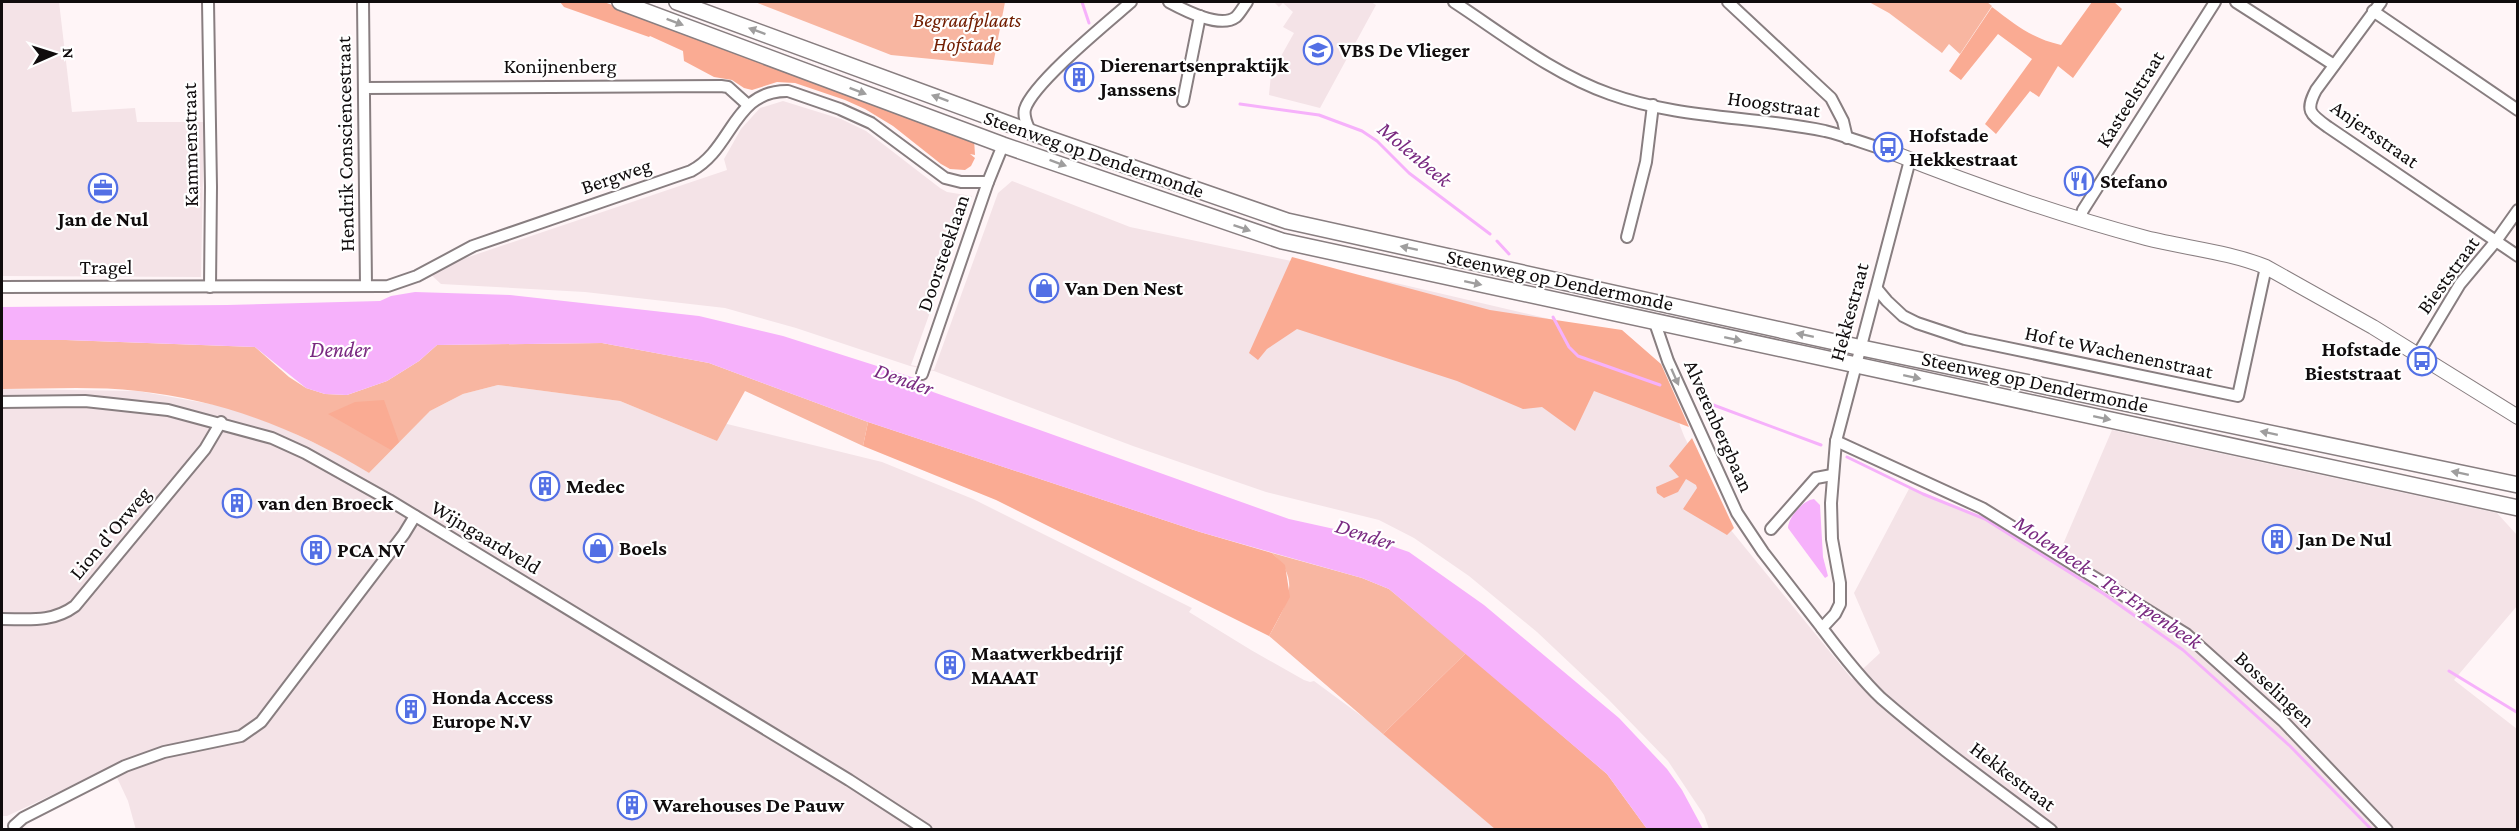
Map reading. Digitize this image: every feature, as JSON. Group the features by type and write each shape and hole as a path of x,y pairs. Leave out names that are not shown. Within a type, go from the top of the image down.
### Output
{"main road":[{"name":"Steenweg op Dendermonde","path":"620,2 1003,145 1282,241 2517,508"},
{"name":"Steenweg op Dendermonde","path":"677,2 1037,134 1287,220 1862,348 2517,485"},
{"path":"986,115 1001,124 1004,129 1003,145"},
{"path":"1003,145 1013,139 1037,134"}],"street":[{"name":"Kammenstraat","path":"208,2 210,287"},
{"name":"Hendrik Consciencestraat","path":"363,2 366,286"},
{"path":"1037,134 1025,120 1025,108 1037,87 1131,2"},
{"path":"1169,2 1200,16 1229,20 1236,16 1247,2"},
{"name":"Hoogstraat","path":"1454,2 1545,62 1585,84 1611,94 1653,105 1826,131 1886,150"},
{"path":"1728,2 1830,98 1843,121 1847,138"},
{"name":"Kasteelstraat","path":"2080,219 2083,210 2215,2"},
{"path":"2236,2 2334,65"},
{"name":"Anjersstraat","path":"2381,2 2311,100 2309,105 2314,116 2496,241"},
{"path":"2373,11 2517,110"},
{"path":"1183,101 1200,16"},
{"name":"Konijnenberg","path":"364,88 721,86 728,87 748,105"},
{"name":"Bergweg","path":"210,287 366,286 407,281 473,246 691,171 714,154 748,105 769,92 788,91 840,109 871,123 945,177 961,182 988,182"},
{"path":"1627,237 1646,162 1653,105"},
{"name":"Doorsteeklaan","path":"922,374 988,182 1003,145"},
{"path":"1886,150 2080,219 2148,238 2248,260 2266,267 2418,354 2517,417"},
{"name":"Hekkestraat","path":"1822,628 1835,614 1840,604 1840,583 1832,539 1832,475 1836,441 1854,365 1862,348 1910,160"},
{"path":"2496,241 2517,210"},
{"name":"Bieststraat","path":"2418,354 2460,284 2496,241 2517,256"},
{"name":"Hof te Wachenenstraat","path":"1877,289 1904,316 1917,323 1965,339 2238,396 2266,267"},
{"name":"Tragel","path":"2,287 210,287"},
{"name":"Alverenbergbaan","path":"1655,323 1668,361 1737,513 1755,541"},
{"path":"2,402 85,401 135,405 220,422 272,438 305,453 415,516"},
{"name":"Lion d'Orweg","path":"2,619 48,619 63,615 75,606 205,449 220,422"},
{"name":"Bosselingen","path":"1836,441 1982,508 2186,634 2283,721 2387,830"},
{"path":"1771,529 1816,478 1832,475"},
{"name":"Wijngaardveld","path":"15,828 22,818 125,766 164,752 241,736 261,722 404,534 415,516 849,780 926,830"},
{"name":"Hekkestraat","path":"1755,541 1848,663 1881,697 2051,830"},
{"path":"2,827 15,828"}],"shaded area":[{"path":"2,2 59,2 72,112 135,108 137,122 204,122 201,277 2,276"},
{"path":"560,2 604,2 974,139 975,155 970,154 975,158 971,166 965,170 950,169 893,126 845,100 795,83 777,82 752,90 744,88 732,80 714,77 684,61 683,51 650,36 564,7"},
{"name":"VBS De Vlieger","path":"1274,2 1371,2 1376,5 1320,108 1269,95 1271,74 1294,33 1283,27 1293,12 1283,3 1279,7"},
{"path":"2092,2 2114,2 2122,9 2073,78 2058,66 2039,97 2030,91 1996,134 1985,124 2032,59 1998,34 1961,80 1949,71 1992,7 2032,35 2061,45"},
{"path":"783,101 841,119 866,131 940,188 947,192 972,196 911,365 934,370 998,193 1012,181 1130,227 1400,284 1631,338 1655,361 1684,436 1730,529 1852,679 1880,653 1854,593 1910,487 1985,519 2055,563 2112,430 2497,513 2517,535 2517,606 2454,680 2517,729 2517,829 1709,829 1704,815 1668,761 1608,699 1537,632 1469,576 1414,538 1379,520 1266,492 1133,446 934,371 910,366 796,328 725,308 585,292 441,284 427,271 727,170 724,159 741,129 760,108"},
{"path":"1292,257 1490,310 1622,330 1661,364 1689,427 1594,391 1575,431 1542,407 1523,409 1457,381 1297,329 1267,349 1258,360 1249,353"},
{"path":"498,385 620,401 717,441 723,423 882,462 973,499 1192,608 1189,612 1251,650 1304,680 1314,681 1515,829 136,830 128,801 112,767 7,816 2,816 2,389 138,391 227,407 281,427 340,455 369,473 430,411 463,394"},
{"path":"384,400 399,442 391,450 328,414 355,402"},
{"path":"868,422 1200,532 1272,553 1285,565 1290,597 1269,636 996,500 863,446"},
{"path":"1692,438 1734,528 1727,535 1683,509 1697,488 1686,479 1678,492 1664,498 1657,493 1656,487 1679,477 1669,466"},
{"path":"1466,653 1607,774 1647,829 1495,829 1383,734"}],"green space":[{"name":"Begraafplaats Hofstade","path":"755,2 1005,2 993,65 891,55"},
{"path":"1869,2 1987,2 1992,6 1960,54 1949,44 1942,53 1889,13"},
{"path":"2,340 255,347 289,377 306,388 325,394 347,395 387,381 419,361 437,345 602,343 709,363 868,422 863,446 745,391 717,441 620,401 498,385 463,394 430,411 369,473 287,430 199,401 121,389 2,389"},
{"path":"1272,553 1362,578 1389,589 1466,653 1383,734 1269,636 1286,603 1289,583 1287,573"}],"water":[{"name":"Dender","path":"415,292 510,295 699,316 783,336 924,381 933,392 1289,519 1357,534 1409,552 1484,605 1619,718 1667,769 1682,790 1703,829 1647,829 1607,774 1389,589 1362,578 1200,532 868,422 709,363 602,343 437,345 419,361 387,381 347,395 325,394 306,388 255,347 2,340 2,307 380,301 391,296"},
{"path":"1814,499 1820,505 1823,557 1828,576 1825,578 1788,528 1797,510"}],"waterway":[{"path":"1082,2 1089,23"},
{"name":"Molenbeek","path":"1240,104 1319,115 1362,131 1377,141 1409,173 1490,234"},
{"name":"Molenbeek","path":"1497,241 1509,254"},
{"name":"Molenbeek - Ter Erpenbeek","path":"1553,317 1569,347 1578,356 1660,385"},
{"name":"Molenbeek - Ter Erpenbeek","path":"1700,400 1821,445"},
{"name":"Molenbeek - Ter Erpenbeek","path":"1847,457 1923,494 1985,519 2104,594 2183,650 2290,746 2372,830"},
{"path":"2449,671 2518,713"}],"place":[{"name":"VBS De Vlieger","path":"1318,50"},
{"name":"Dierenartsenpraktijk Janssens","path":"1079,77"},
{"name":"Hofstade Hekkestraat","path":"1888,147"},
{"name":"Stefano","path":"2079,181"},
{"name":"Jan de Nul","path":"103,188"},
{"name":"Van Den Nest","path":"1044,288"},
{"name":"Hofstade Bieststraat","path":"2422,361"},
{"name":"Medec","path":"545,486"},
{"name":"van den Broeck","path":"237,503"},
{"name":"Jan De Nul","path":"2277,539"},
{"name":"Boels","path":"598,548"},
{"name":"PCA NV","path":"316,550"},
{"name":"Maatwerkbedrijf MAAAT","path":"950,665"},
{"name":"Honda Access Europe N.V","path":"411,709"},
{"name":"Warehouses De Pauw","path":"632,805"}]}
